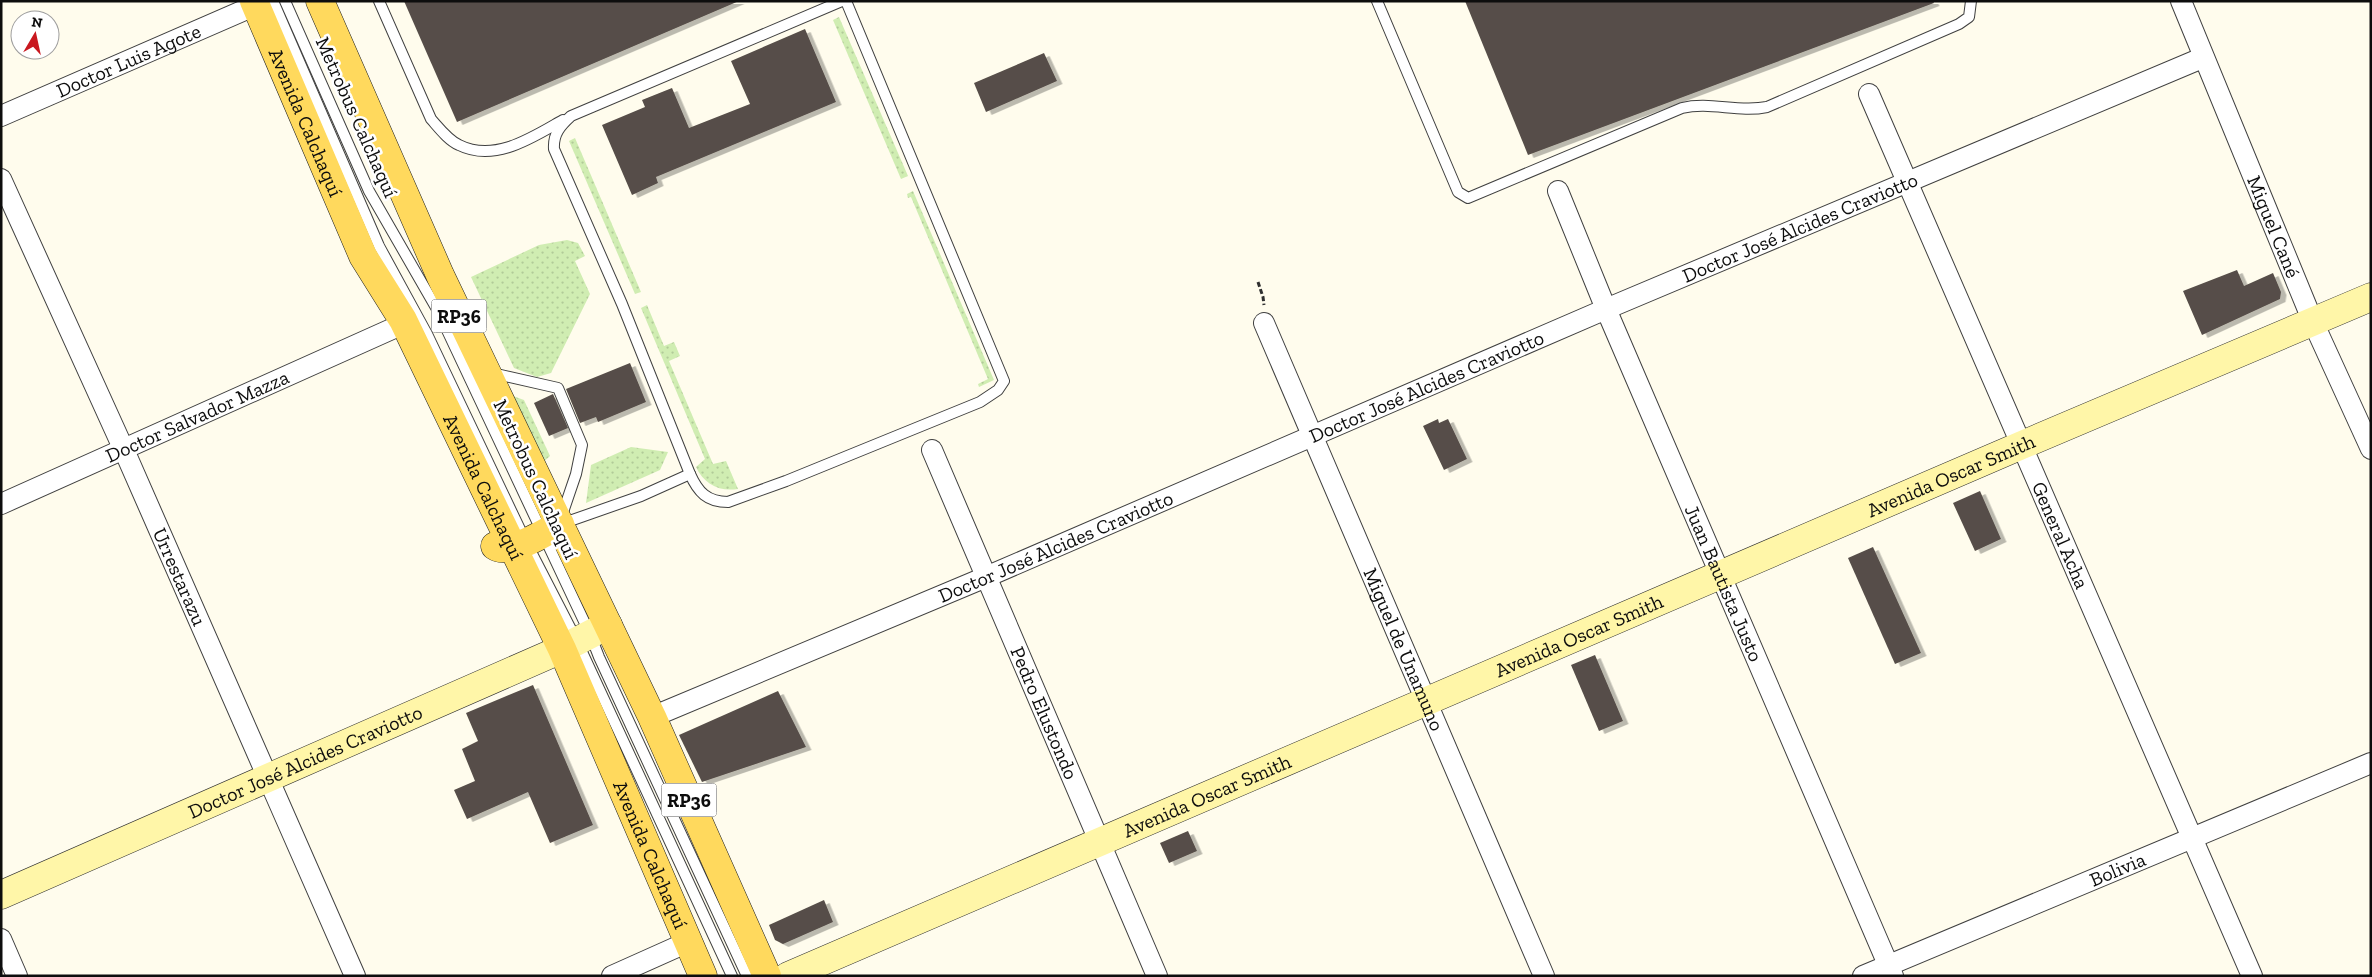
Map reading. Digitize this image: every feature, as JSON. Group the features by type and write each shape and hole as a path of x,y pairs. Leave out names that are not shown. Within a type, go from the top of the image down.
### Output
{"main road":[{"name":"Avenida Calchaquí","path":"320,1 436,267 485,372 535,537 584,637 652,717 767,976"},
{"name":"Avenida Calchaquí","path":"261,3 363,256 535,537 584,637 622,787 704,976"},
{"path":"363,256 384,332 490,540 499,549 535,537"},
{"name":"Avenida Oscar Smith","path":"788,976 2022,445 2371,297"},
{"name":"Doctor José Alcides Craviotto","path":"1,895 269,779 584,637"},
{"path":"622,787 678,879 724,976"}],"street":[{"name":"Miguel Cané","path":"2181,1 2202,58 2313,322 2371,449"},
{"name":"Doctor Luis Agote","path":"1,116 261,3"},
{"name":"Doctor José Alcides Craviotto","path":"652,717 986,577 1606,309 2202,58"},
{"name":"General Acha","path":"1869,94 2252,976"},
{"name":"Urrestarazu","path":"1,179 124,450 355,976"},
{"name":"Juan Bautista Justo","path":"1558,191 1606,309 1722,574 1891,970"},
{"name":"Miguel de Unamuno","path":"1264,323 1311,437 1544,976"},
{"name":"Doctor Salvador Mazza","path":"1,504 384,332"},
{"name":"Pedro Elustondo","path":"932,450 1157,976"},
{"name":"Bolivia","path":"1864,976 1891,970 2371,762"},
{"path":"1,939 17,976"},
{"path":"612,976 688,942"}],"lane":[{"name":"Metrobus Calchaquí","path":"286,1 369,191 438,311 535,537"},
{"path":"379,1 431,119 444,134 459,146 483,151 506,149 571,116 842,1"},
{"path":"571,116 560,126 553,140 554,149 622,304 690,474 698,489 706,498 718,502 728,502 786,481 980,402 998,390 1004,381 846,1"},
{"path":"1377,1 1454,182 1462,196 1474,196 1682,108 1702,105 1745,110 1767,107 1959,24 1969,17 1971,1"},
{"name":"Metrobus Calchaquí","path":"261,3 379,246 535,537"},
{"path":"485,372 558,388 582,445 576,474 535,537"},
{"path":"535,537 641,496 690,474"},
{"path":"584,637 732,976"},
{"path":"584,637 599,657 747,976"}],"green space":[{"path":"839,17 908,176 901,179 833,20"},
{"path":"575,138 641,292 635,294 569,141"},
{"path":"913,191 994,380 979,387 978,384 988,379 911,197 908,198 907,194"},
{"path":"567,240 578,243 585,256 575,261 590,294 551,373 537,377 514,368 471,277 539,245"},
{"path":"647,305 664,346 674,342 680,356 669,361 713,464 726,461 738,489 731,490 713,486 703,478 696,467 705,459 641,308"},
{"path":"507,394 524,400 550,456 540,465"},
{"path":"631,447 668,452 660,470 586,503 591,465"}],"building":[{"path":"404,1 739,1 457,122"},
{"path":"1465,1 1933,1 1934,3 1528,155"},
{"path":"805,29 836,102 656,177 658,183 632,195 602,125 645,107 642,100 672,88 689,128 750,104 731,61"},
{"path":"1044,53 1057,81 986,112 974,83"},
{"path":"2237,270 2244,286 2273,273 2281,292 2280,299 2202,335 2183,291"},
{"path":"630,363 646,402 598,422 596,417 580,423 566,389"},
{"path":"553,394 568,428 549,436 534,403"},
{"path":"1438,419 1439,423 1448,419 1467,459 1444,470 1423,426"},
{"path":"1980,491 2001,539 1975,551 1953,503"},
{"path":"1873,547 1921,653 1895,664 1848,558"},
{"path":"1595,655 1623,721 1599,731 1571,665"},
{"path":"533,685 593,825 550,843 528,792 467,819 454,790 475,781 462,749 478,741 466,713"},
{"path":"778,691 806,747 702,782 679,735"},
{"path":"1188,831 1197,851 1169,863 1160,843"},
{"path":"824,900 833,922 783,944 775,940 769,925"}]}
